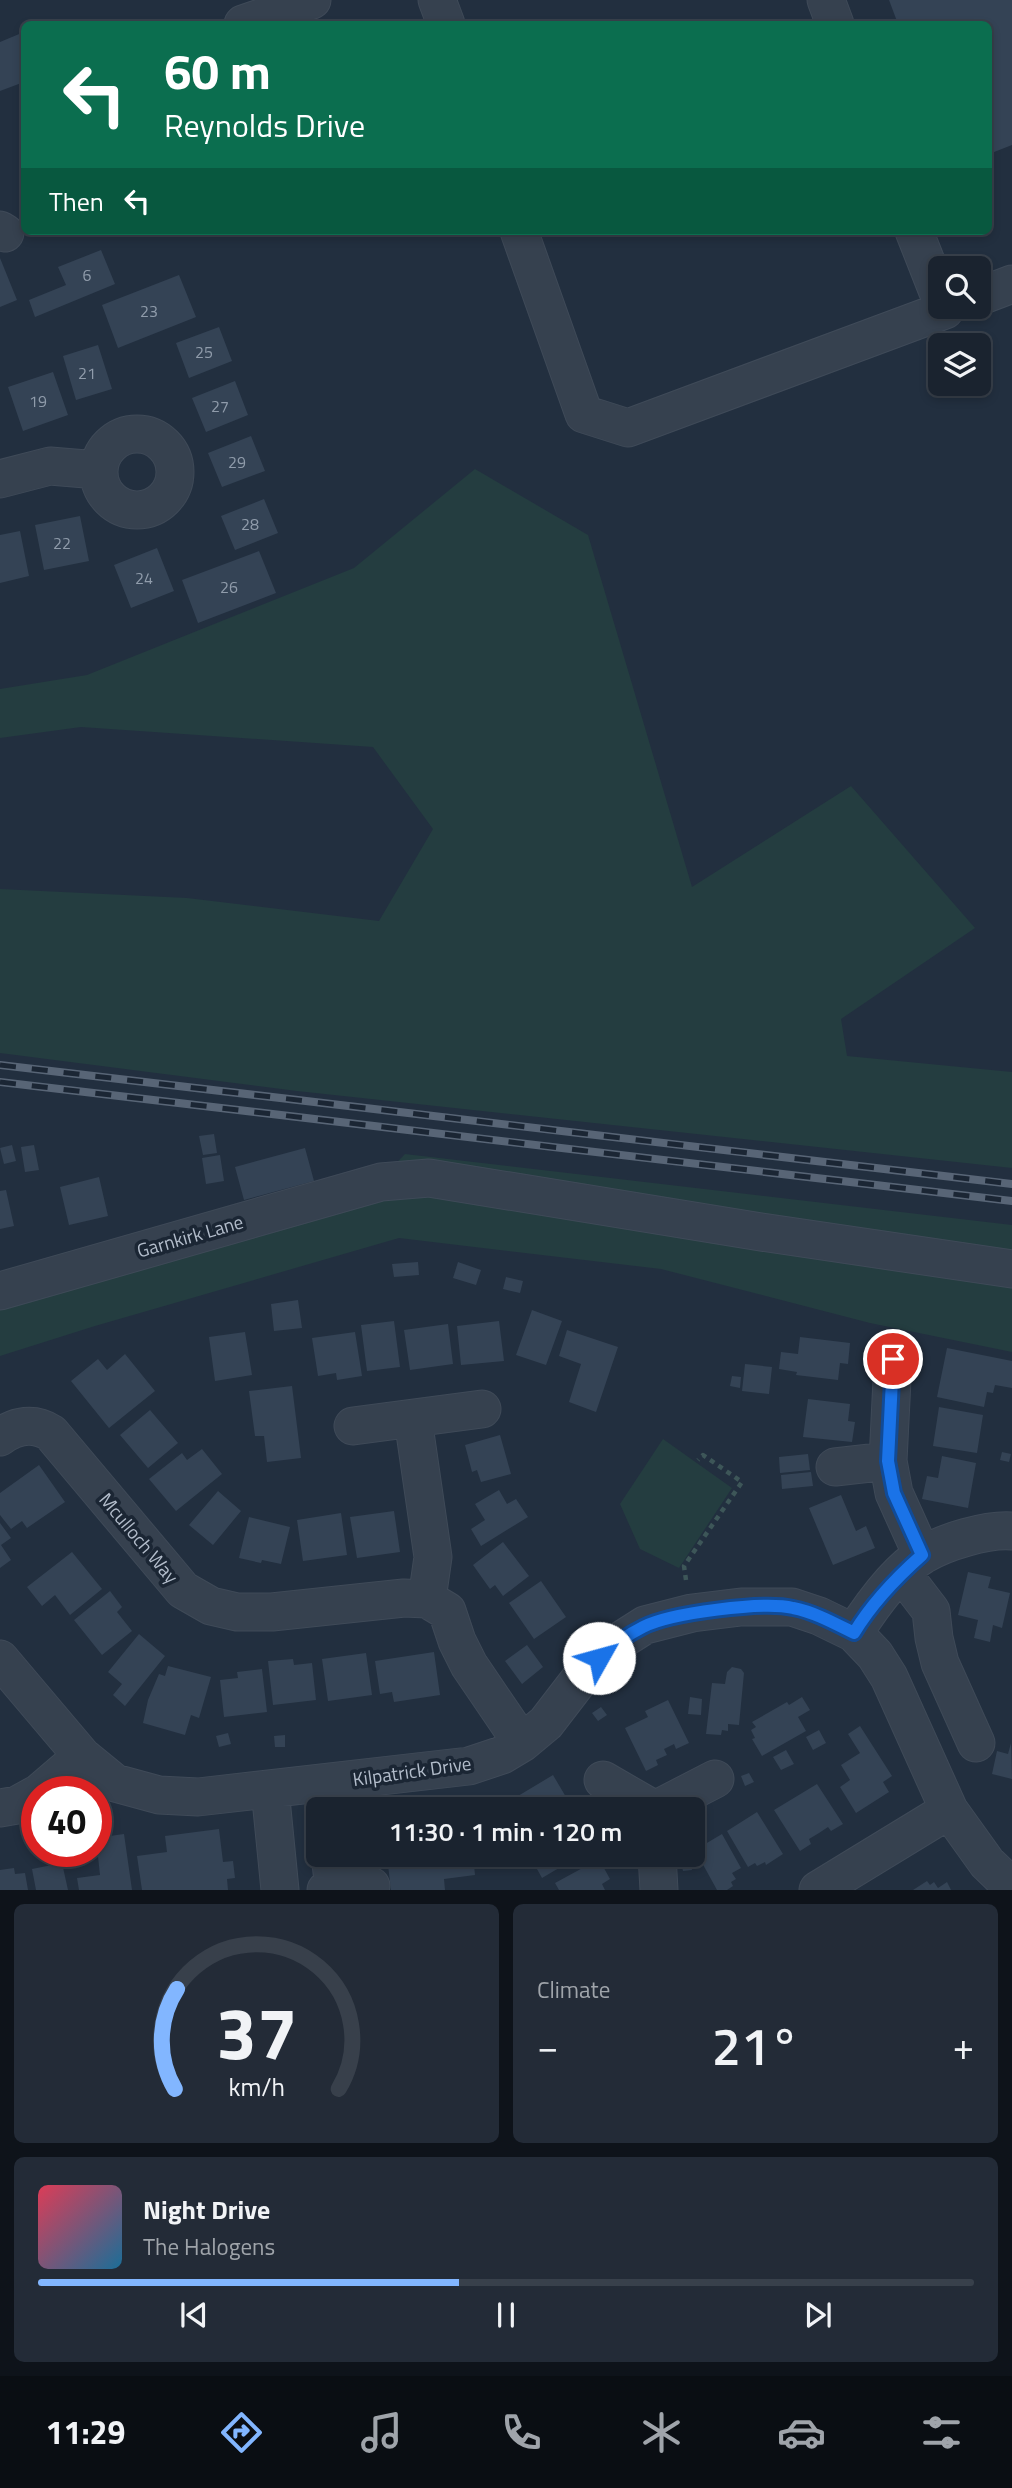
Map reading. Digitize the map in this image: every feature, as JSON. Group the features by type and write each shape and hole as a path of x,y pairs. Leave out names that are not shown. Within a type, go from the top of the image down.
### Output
{"street":[{"path":"252,21 312,0"},
{"path":"437,0 445,21"},
{"path":"826,0 834,21"},
{"path":"520,235 584,414 628,428 928,312"},
{"path":"916,235 928,264"},
{"path":"991,292 1012,284"},
{"path":"0,479 50,466 98,470"},
{"name":"Garnkirk Lane","path":"0,1291 381,1182 429,1178 761,1232 1012,1269"},
{"path":"893,1359 888,1461 894,1493 912,1564 931,1611 940,1663 976,1742"},
{"path":"353,1426 482,1409"},
{"path":"413,1419 433,1557 427,1599 447,1611 469,1665 522,1743"},
{"name":"Mculloch Way","path":"0,1437 8,1431 31,1426 41,1426 51,1433 183,1590 211,1606 237,1612 272,1612 404,1598 427,1599"},
{"path":"835,1467 888,1461"},
{"path":"854,1633 869,1609 912,1564 977,1535 1012,1531"},
{"name":"Kilpatrick Drive","path":"0,1659 82,1756 116,1783 159,1795 198,1797 469,1766 502,1755 522,1743 546,1723 586,1671 612,1646 645,1625 692,1613 741,1607 792,1607 819,1616 854,1633 875,1655 889,1677 949,1810 987,1863 1012,1886"},
{"path":"58,1776 82,1756"},
{"path":"680,1797 715,1779"},
{"path":"603,1780 632,1797"},
{"path":"270,1789 280,1889"},
{"path":"0,1808 21,1803"},
{"path":"818,1889 949,1810"},
{"path":"658,1867 659,1889"},
{"path":"330,1878 372,1886"}],"path":[{"path":"692,1613 684,1566 742,1482 704,1455 698,1460"}],"green space":[{"path":"475,469 588,535 692,887 851,786 975,928 841,1019 847,1056 1012,1072 1012,1168 297,1091 0,1053 0,889 187,898 379,921 433,829 373,747 81,727 0,738 0,689 87,675 354,568"},
{"path":"405,1154 1012,1225 1012,1352 870,1323 661,1269 399,1238 0,1356 0,1300 383,1177"},
{"path":"663,1439 732,1488 679,1568 640,1549 620,1504"}],"building":[{"path":"889,0 1012,0 1012,145 992,153 992,21 897,21"},
{"path":"21,33 21,83 0,91 0,42"},
{"path":"101,250 115,284 35,317 29,300 66,285 58,267"},
{"path":"0,258 17,300 0,307"},
{"path":"179,275 196,317 118,348 102,305"},
{"path":"219,327 232,361 189,378 176,343"},
{"path":"98,345 112,389 76,400 63,356"},
{"path":"53,372 68,415 23,431 8,387"},
{"path":"235,381 248,415 206,432 192,398"},
{"path":"251,436 265,471 222,487 208,453"},
{"path":"264,499 278,533 235,550 221,516"},
{"path":"80,516 89,561 44,570 35,525"},
{"path":"20,531 29,576 0,583 0,535"},
{"path":"157,548 174,591 131,608 114,565"},
{"path":"259,551 276,593 198,623 182,580"},
{"path":"214,1134 217,1153 203,1155 199,1136"},
{"path":"12,1145 16,1161 4,1164 0,1148"},
{"path":"34,1145 39,1170 25,1172 21,1147"},
{"path":"305,1148 314,1181 244,1200 235,1167"},
{"path":"220,1155 224,1181 206,1184 202,1158"},
{"path":"99,1177 108,1216 69,1225 60,1187"},
{"path":"6,1190 14,1226 0,1229 0,1191"},
{"path":"418,1262 419,1275 394,1277 392,1264"},
{"path":"458,1262 481,1270 476,1285 453,1278"},
{"path":"506,1277 523,1281 520,1293 503,1289"},
{"path":"298,1300 302,1328 274,1331 271,1304"},
{"path":"532,1310 562,1321 546,1365 516,1355"},
{"path":"394,1321 400,1367 367,1371 361,1325"},
{"path":"499,1321 504,1361 461,1365 457,1326"},
{"path":"448,1324 453,1364 410,1370 404,1330"},
{"path":"567,1330 618,1347 596,1412 569,1402 581,1364 559,1356"},
{"path":"245,1332 252,1375 215,1381 209,1337"},
{"path":"355,1332 362,1376 337,1380 336,1373 318,1376 312,1338"},
{"path":"800,1337 850,1343 848,1364 840,1363 838,1380 796,1375 797,1372 779,1369 781,1352 798,1354"},
{"path":"947,1348 1012,1361 1012,1388 995,1385 993,1393 987,1392 984,1407 937,1397"},
{"path":"125,1354 155,1391 109,1428 71,1381 98,1359 107,1370"},
{"path":"745,1364 772,1367 769,1394 742,1391"},
{"path":"732,1376 741,1377 740,1388 730,1386"},
{"path":"292,1386 301,1458 267,1462 264,1436 255,1436 249,1391"},
{"path":"808,1399 850,1404 848,1421 855,1422 852,1442 803,1437"},
{"path":"939,1407 983,1415 977,1453 933,1446"},
{"path":"150,1410 178,1443 148,1468 120,1435"},
{"path":"500,1435 511,1474 481,1482 477,1470 472,1472 465,1445"},
{"path":"202,1449 222,1474 176,1511 149,1479 182,1453 187,1460"},
{"path":"1002,1452 1011,1454 1009,1462 1000,1460"},
{"path":"808,1454 810,1470 780,1473 779,1457"},
{"path":"942,1456 976,1463 968,1508 922,1499 927,1476 938,1478"},
{"path":"39,1465 65,1502 27,1528 22,1521 11,1529 0,1515 0,1493"},
{"path":"811,1472 813,1486 782,1489 781,1475"},
{"path":"499,1490 507,1504 516,1499 528,1517 481,1546 471,1529 485,1520 475,1504"},
{"path":"218,1491 241,1511 213,1545 189,1525"},
{"path":"841,1495 856,1531 866,1526 875,1548 833,1565 809,1508"},
{"path":"394,1511 400,1552 357,1558 350,1517"},
{"path":"341,1513 347,1555 303,1561 297,1520"},
{"path":"249,1517 290,1527 281,1564 239,1558"},
{"path":"0,1523 11,1538 1,1545 11,1560 0,1568"},
{"path":"503,1542 529,1576 503,1596 495,1585 490,1589 473,1565"},
{"path":"72,1552 102,1589 70,1615 55,1595 42,1606 27,1587"},
{"path":"968,1572 991,1577 988,1588 1010,1593 1002,1628 993,1625 990,1642 974,1638 978,1620 958,1615"},
{"path":"541,1581 566,1617 534,1639 509,1603"},
{"path":"110,1591 122,1607 117,1612 132,1631 102,1655 74,1620"},
{"path":"139,1634 165,1656 125,1706 113,1695 122,1684 108,1672"},
{"path":"527,1645 543,1667 522,1684 505,1661"},
{"path":"434,1652 440,1695 394,1702 392,1692 380,1694 375,1661"},
{"path":"366,1653 372,1695 328,1701 322,1659"},
{"path":"293,1659 294,1665 312,1663 316,1700 273,1705 268,1661"},
{"path":"168,1666 211,1677 199,1718 191,1715 185,1735 143,1723 148,1700 159,1674 165,1676"},
{"path":"732,1667 741,1669 744,1673 739,1725 728,1724 728,1731 722,1730 721,1735 706,1734 712,1683 725,1684 727,1672"},
{"path":"262,1669 267,1712 224,1717 220,1680 238,1678 237,1672"},
{"path":"690,1697 702,1699 701,1715 688,1714"},
{"path":"802,1697 810,1710 798,1717 806,1731 762,1756 752,1739 755,1738 751,1730 756,1727 752,1722 787,1702 789,1705"},
{"path":"668,1700 689,1743 676,1749 674,1744 664,1749 667,1755 656,1760 658,1765 646,1771 625,1728 648,1717 645,1711"},
{"path":"601,1707 607,1715 598,1721 592,1713"},
{"path":"860,1726 892,1776 883,1782 889,1792 856,1813 840,1787 850,1780 841,1765 860,1753 848,1734"},
{"path":"819,1730 826,1743 813,1750 806,1737"},
{"path":"228,1733 231,1744 219,1747 216,1736"},
{"path":"285,1735 285,1747 275,1747 274,1736"},
{"path":"1011,1743 1012,1779 992,1774 997,1751 1008,1754"},
{"path":"786,1750 794,1764 781,1770 773,1757"},
{"path":"749,1773 754,1782 745,1786 741,1776"},
{"path":"553,1775 566,1797 516,1797"},
{"path":"817,1784 843,1824 831,1831 828,1827 809,1839 811,1844 800,1851 774,1810"},
{"path":"757,1812 783,1854 766,1865 765,1862 757,1866 755,1863 748,1867 727,1831"},
{"path":"219,1829 223,1862 233,1861 235,1878 227,1879 228,1890 142,1890 137,1856 167,1852 165,1836"},
{"path":"124,1834 132,1890 79,1890 77,1878 100,1875 99,1867 112,1867 112,1836"},
{"path":"722,1834 741,1868 732,1873 736,1879 731,1882 733,1886 727,1890 717,1890 704,1867 705,1844"},
{"path":"63,1867 68,1890 36,1890 32,1869"},
{"path":"388,1867 474,1867 475,1875 444,1879 445,1890 391,1890"},
{"path":"536,1867 561,1867 542,1878"},
{"path":"584,1867 603,1867 610,1879 602,1884 605,1890 559,1890 555,1883"},
{"path":"682,1867 691,1867 692,1870 683,1871"},
{"path":"14,1868 15,1874 25,1873 28,1890 0,1890 0,1870"},
{"path":"927,1881 930,1885 934,1882 938,1888 947,1882 951,1890 913,1890"}],"railway":[{"path":"0,1065 1012,1184"},
{"path":"0,1082 1012,1201"}],"route":[{"path":"599,1658 612,1646 645,1625 692,1613 741,1607 792,1607 819,1616 854,1633 869,1609 922,1555 894,1493 888,1461 893,1359"}]}
